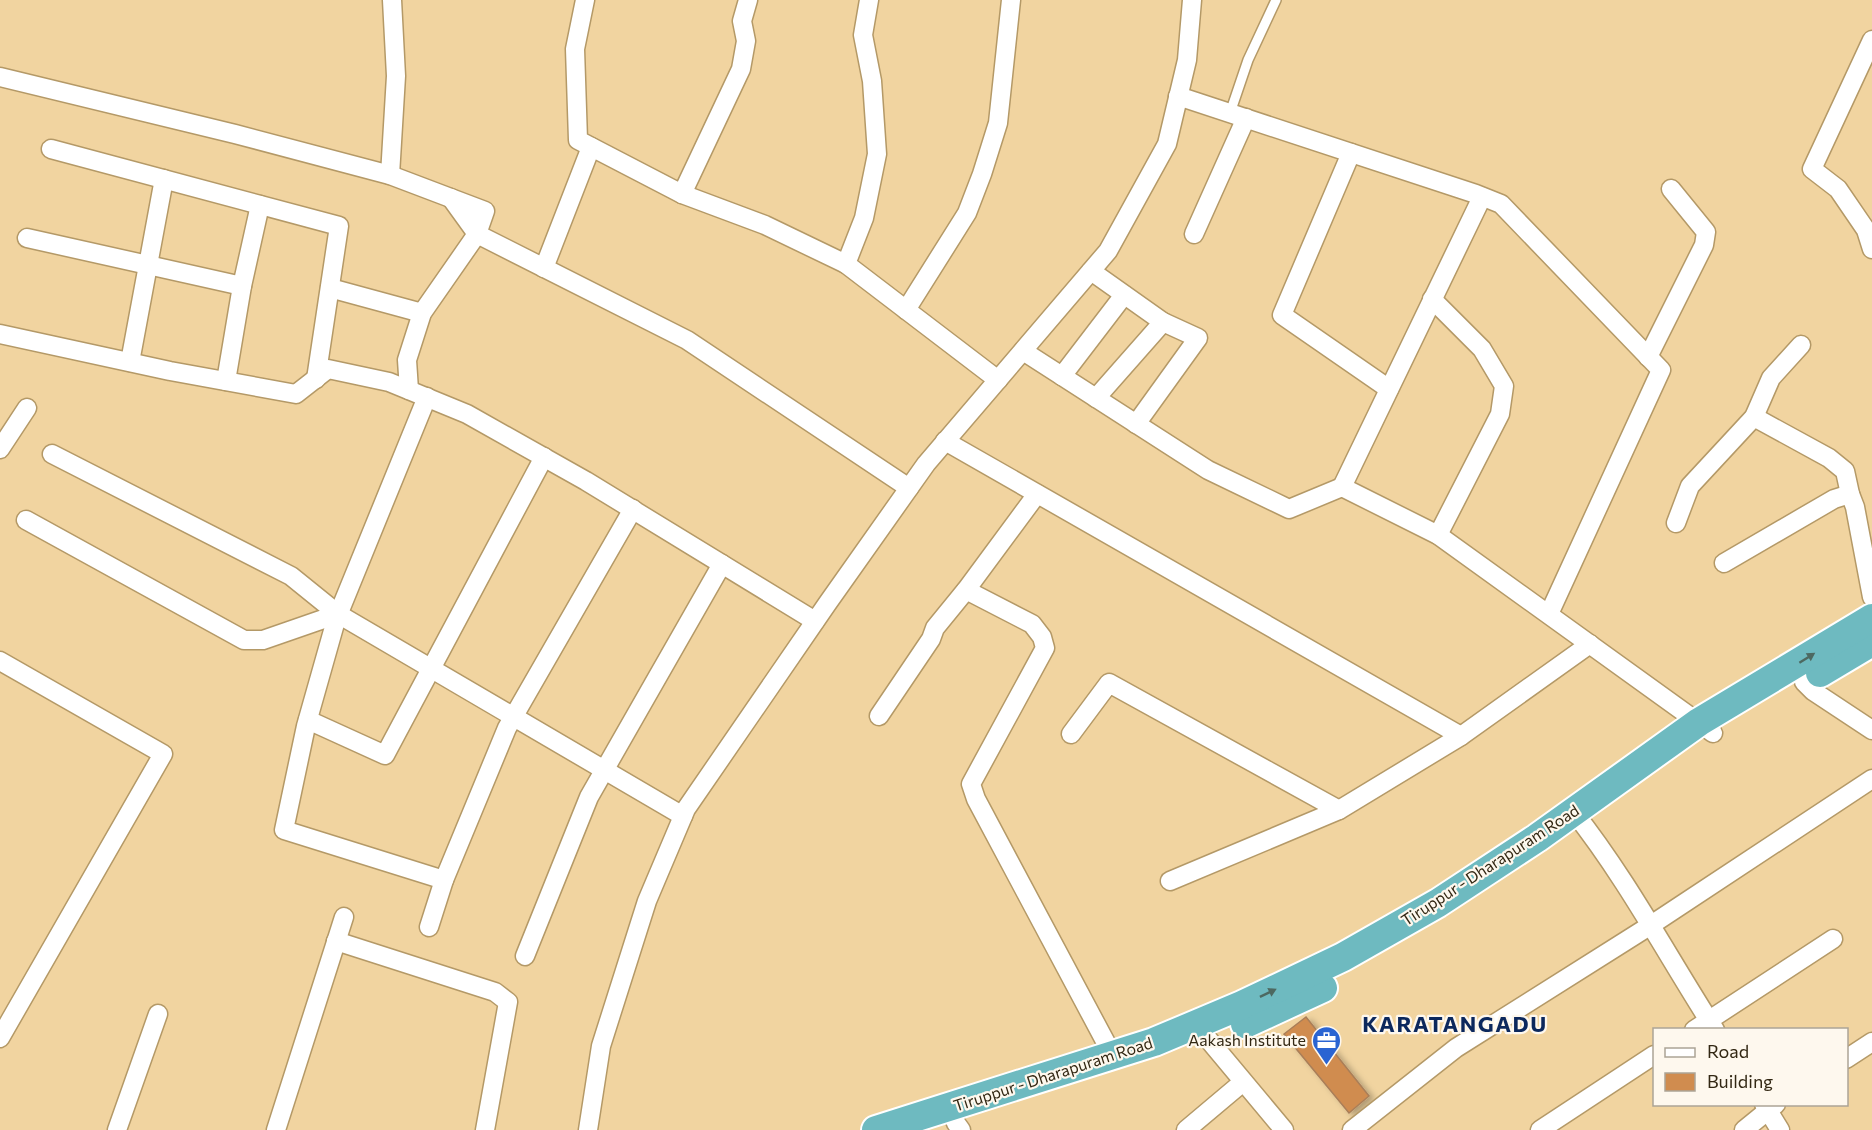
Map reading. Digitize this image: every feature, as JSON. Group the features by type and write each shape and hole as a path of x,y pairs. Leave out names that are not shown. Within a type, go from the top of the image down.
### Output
{"highway":[{"name":"Tiruppur - Dharapuram Road","path":"876,1130 950,1122 1113,1056 1154,1042 1242,1005 1343,957 1438,903 1578,818 1706,728 1872,618"},
{"path":"1706,728 1804,682 1872,642"},
{"path":"950,1122 1148,1062 1281,1009 1365,968 1474,898 1578,818"}],"street":[{"path":"390,175 396,76 392,0"},
{"path":"585,0 574,50 578,140 681,194 765,225 846,264 998,380"},
{"path":"681,194 741,69 746,41 742,21 748,0"},
{"path":"846,264 864,218 877,153 872,81 862,35 869,0"},
{"path":"906,310 967,213 982,174 998,123 1011,0"},
{"path":"588,1130 601,1046 647,901 686,809 909,488 945,441 1108,251 1167,144 1187,60 1192,0"},
{"path":"1872,40 1812,169 1838,189 1866,230 1872,249"},
{"path":"0,77 235,134 390,175 484,211 477,234 422,313 407,360 409,390"},
{"path":"1178,96 1501,204 1661,370 1549,614"},
{"path":"1194,234 1238,116"},
{"path":"544,268 591,147"},
{"path":"51,149 339,226 316,379"},
{"path":"1351,153 1282,315 1389,389"},
{"path":"130,362 164,179"},
{"path":"1648,357 1704,246 1706,232 1671,189"},
{"path":"1023,351 1208,470 1289,509 1342,488 1482,197"},
{"path":"226,381 242,286 260,205"},
{"path":"477,234 687,340 909,488"},
{"path":"27,238 242,286"},
{"path":"1091,271 1163,321 1198,338 1136,424"},
{"path":"330,288 422,313"},
{"path":"1062,376 1124,295"},
{"path":"1432,299 1482,349 1504,386 1500,414 1438,535"},
{"path":"1096,398 1163,321"},
{"path":"0,334 296,394 328,369 389,382 467,414 544,457 815,621"},
{"path":"1676,523 1690,486 1754,417 1771,378 1801,345"},
{"path":"427,397 338,614 308,720 284,830 444,880"},
{"path":"0,449 27,408"},
{"path":"1754,417 1829,458 1845,471 1855,507 1872,597"},
{"path":"945,441 1461,736"},
{"path":"52,454 291,576 338,614 683,816"},
{"path":"308,720 385,755 544,457"},
{"path":"1342,488 1438,535 1706,728"},
{"path":"879,716 931,639 934,628 966,590 1037,494"},
{"path":"1724,563 1834,499 1850,494"},
{"path":"429,927 444,880 507,728 633,509"},
{"path":"26,520 244,640 263,640 338,614"},
{"path":"525,956 589,796 722,564"},
{"path":"966,590 1032,624 1042,637 1045,648 971,783 976,799 1113,1056"},
{"path":"1170,881 1339,810 1461,736 1590,644"},
{"path":"0,661 163,754 0,1038"},
{"path":"1804,682 1813,691 1872,730"},
{"path":"1071,734 1109,683 1339,810"},
{"path":"1352,1130 1456,1048 1651,925 1872,779"},
{"path":"1578,818 1651,925 1706,1026 1833,939"},
{"path":"276,1130 344,917"},
{"path":"336,941 495,992 508,1002 485,1130"},
{"path":"117,1130 158,1014"},
{"path":"1208,1039 1284,1130"},
{"path":"1848,1058 1872,1042"},
{"path":"1540,1130 1653,1056"},
{"path":"1186,1130 1243,1082"},
{"path":"1744,1130 1770,1106 1780,1130"}],"lane":[{"path":"1238,116 1248,60 1276,0"}],"building":[{"name":"Aakash Institute","path":"1306,1017 1369,1096 1349,1113 1284,1034"}],"place":[{"name":"Aakash Institute","path":"1327,1066"}],"district":[{"name":"KARATANGADU","path":"1455,1024"}]}
